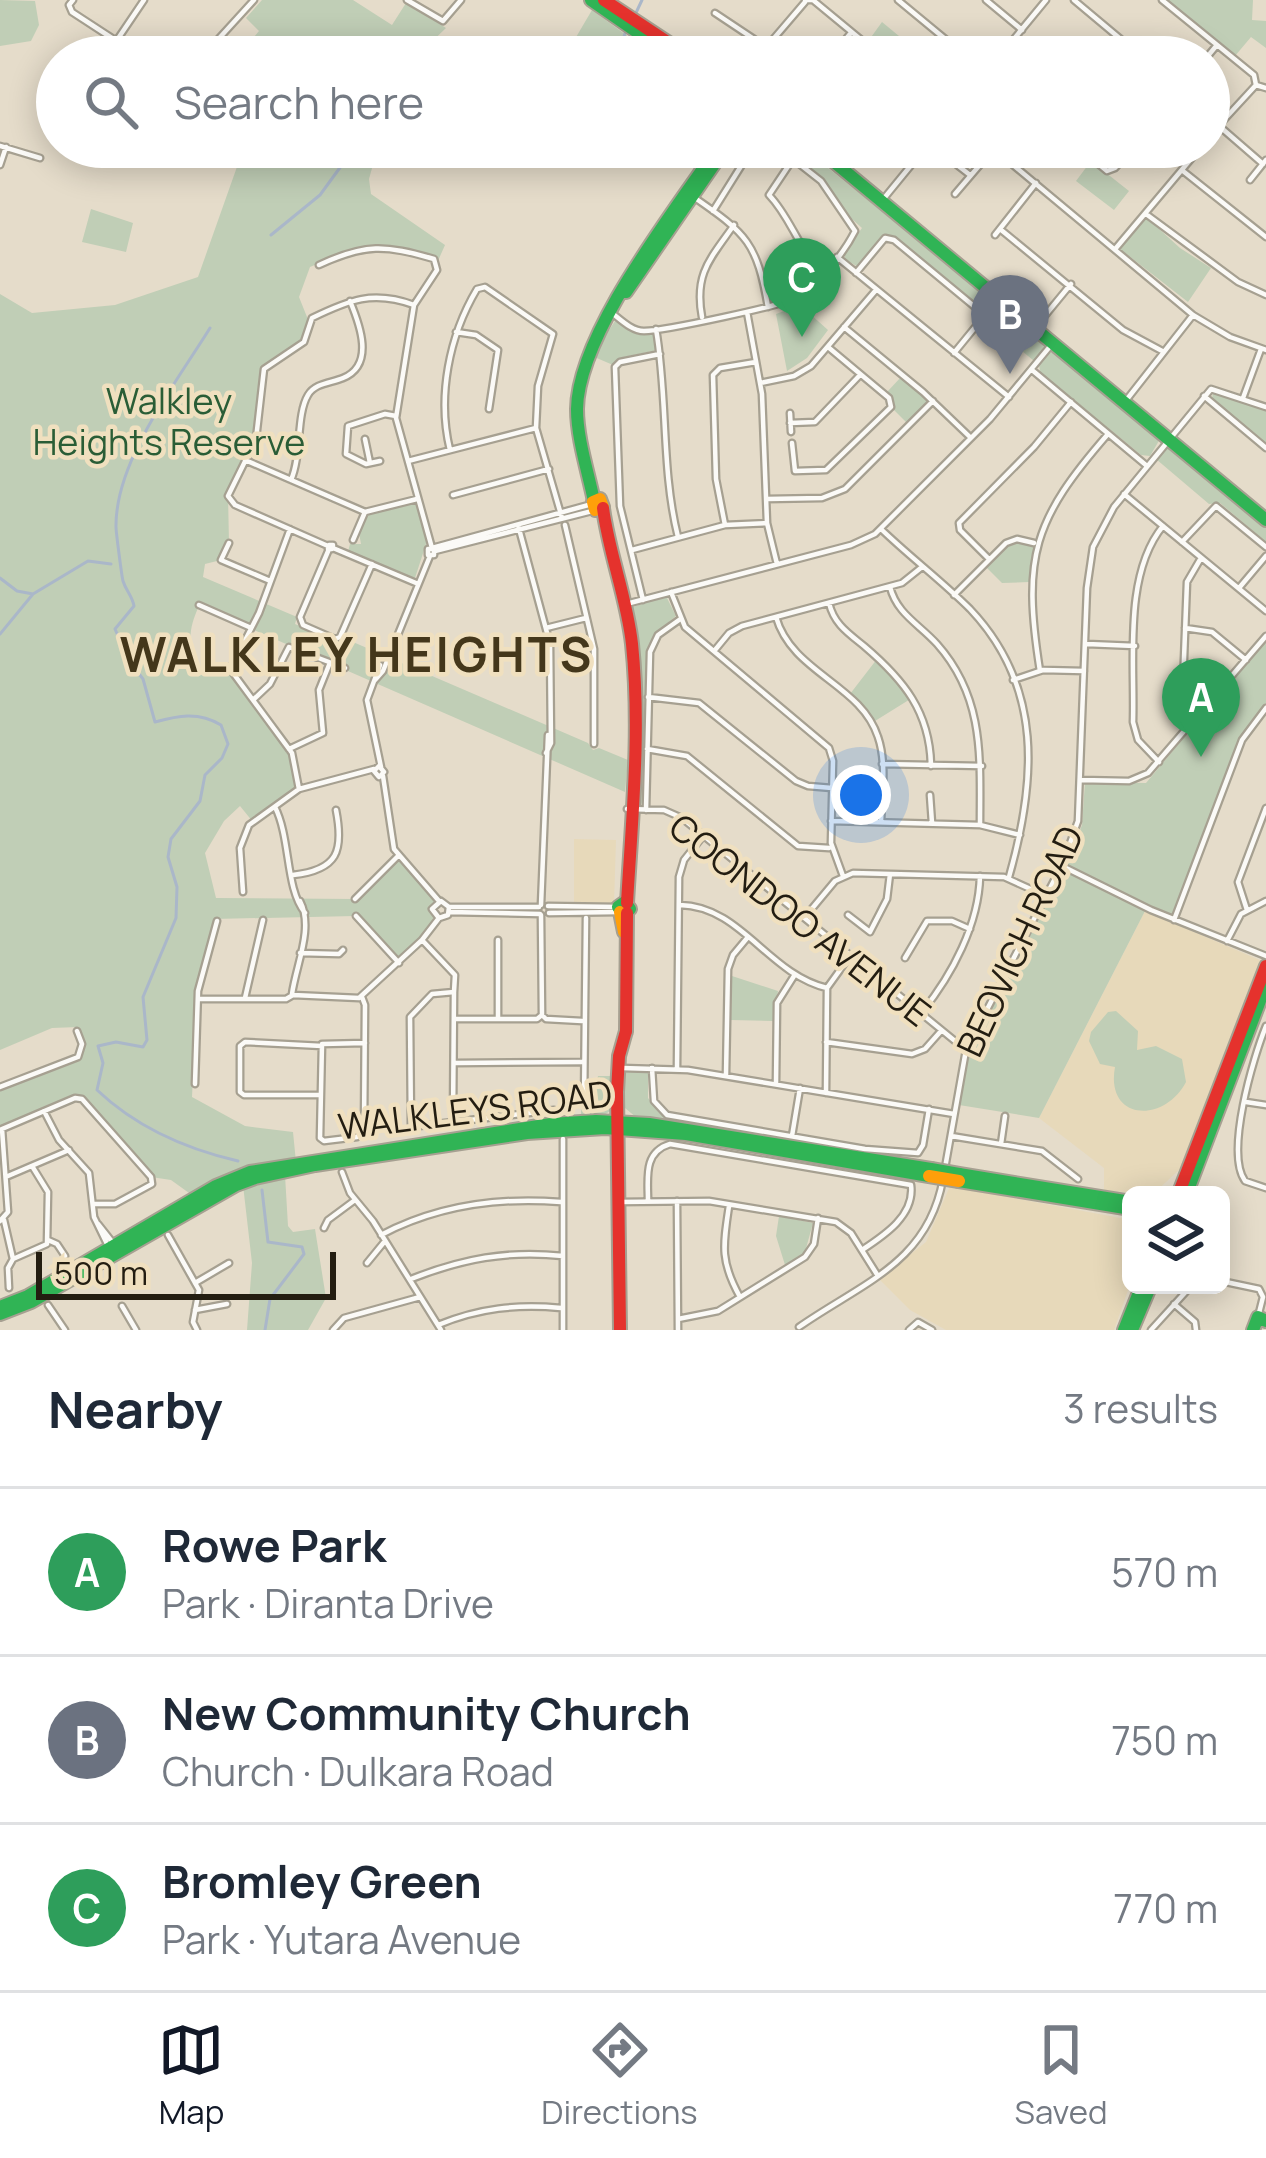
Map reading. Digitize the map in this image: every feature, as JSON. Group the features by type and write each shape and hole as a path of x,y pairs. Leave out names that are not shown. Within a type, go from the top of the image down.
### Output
{"main road":[{"path":"596,1 617,8 646,36"},
{"path":"630,23 653,36"},
{"path":"628,973 618,918 635,809 633,656 626,604 578,424 581,374 622,296 708,168"},
{"path":"839,168 1266,520"},
{"path":"620,909 628,973 620,1125 620,1330"},
{"path":"1182,1186 1266,966"},
{"path":"1183,1186 1266,986"},
{"path":"620,1125 619,1060 626,1031"},
{"name":"WALKLEYS ROAD","path":"0,1311 23,1306 216,1186 259,1169 551,1124 620,1125 1122,1205"},
{"path":"1128,1330 1143,1294"}],"street":[{"path":"120,36 144,0"},
{"path":"221,36 254,0"},
{"path":"407,0 443,21 461,0"},
{"path":"776,36 808,0 856,36"},
{"path":"898,0 942,36"},
{"path":"986,0 1022,30"},
{"path":"1017,36 1046,0"},
{"path":"1074,0 1117,36"},
{"path":"1162,0 1206,36"},
{"path":"71,3 72,12 109,36"},
{"path":"715,13 750,36"},
{"path":"848,36 851,32"},
{"path":"1230,56 1254,75 1256,85"},
{"path":"1256,85 1266,88"},
{"path":"1230,112 1256,85"},
{"path":"1230,136 1264,162 1250,181"},
{"path":"0,165 3,147 36,157"},
{"path":"713,211 740,168"},
{"path":"785,168 770,195 787,215 804,254 823,272"},
{"path":"612,314 636,330 656,329 797,298 856,231 807,168"},
{"path":"880,202 908,168"},
{"path":"959,168 970,176"},
{"path":"955,194 978,168"},
{"path":"1016,168 1193,315 1264,349 1243,398"},
{"path":"1115,248 1186,168"},
{"path":"1184,171 1266,237"},
{"path":"1036,184 997,232 1071,284 1123,330 1164,352"},
{"path":"690,195 734,225 755,254 768,307"},
{"path":"1145,214 1238,282 1266,295"},
{"path":"702,320 699,281 734,225"},
{"path":"856,273 883,240 894,240 981,312 981,320 954,353"},
{"path":"319,265 361,247 403,250 434,260 437,270 413,305 396,416 430,549 367,702 393,844 430,887 437,917"},
{"path":"837,256 1009,397"},
{"path":"1034,329 1071,284"},
{"path":"450,450 442,414 456,332 476,290 484,287 553,334 538,386 536,428 570,533 594,649 594,744"},
{"path":"760,382 801,373 876,290"},
{"path":"413,305 366,296 311,318 305,340 265,368 256,435 228,496 236,505 416,583"},
{"path":"291,480 298,464 306,398 319,386 348,377 360,361 363,338 350,301"},
{"path":"747,311 760,382 767,523 777,564"},
{"path":"1124,403 1193,315"},
{"path":"844,327 971,439"},
{"path":"656,329 669,498 678,537"},
{"path":"456,332 476,335 498,350 489,409"},
{"path":"626,604 862,541 881,529 971,439 1052,344"},
{"path":"794,471 831,467 891,407 890,399 828,347"},
{"path":"644,600 619,501 615,367 661,354"},
{"path":"725,525 716,479 713,375 720,368 756,362"},
{"path":"1031,370 1148,466"},
{"path":"790,423 815,422 860,374"},
{"path":"1266,407 1218,388 1204,396 1266,448"},
{"name":"BEOVICH ROAD","path":"799,1329 903,1259 929,1226 939,1203 966,1050 1062,866 1078,821 1091,554 1105,521 1124,494 1204,396"},
{"path":"766,499 822,498 845,489 933,401"},
{"path":"989,559 958,523 1071,403"},
{"path":"790,413 790,432"},
{"path":"380,461 370,463 346,454 348,426 386,414 396,416"},
{"path":"406,461 536,428"},
{"path":"1040,671 1031,586 1036,543 1055,500 1108,434"},
{"path":"365,439 370,463"},
{"path":"790,448 794,471"},
{"path":"244,460 365,512 417,499"},
{"path":"453,495 549,469"},
{"path":"788,478 794,471"},
{"path":"1124,494 1266,611"},
{"path":"430,549 562,519 597,505"},
{"path":"1182,542 1211,507 1217,506 1266,547"},
{"path":"353,540 365,512"},
{"path":"631,550 725,525 767,523"},
{"path":"1160,762 1133,728 1138,571 1163,526"},
{"path":"519,527 550,649 550,730 544,741 542,1015 582,1021"},
{"path":"290,529 259,613 232,666 289,748 299,789"},
{"path":"881,529 990,635 1013,680 1025,716 1028,806 1009,878"},
{"path":"954,595 1011,541 1036,543"},
{"path":"229,543 221,560 268,580"},
{"path":"330,548 300,617 303,626 335,639 372,564"},
{"path":"1239,589 1266,556"},
{"path":"1200,715 1184,692 1187,582 1201,558"},
{"path":"715,650 735,629 890,587 909,580 922,568"},
{"path":"890,587 898,608 937,644 963,681 977,719 982,766 980,825"},
{"path":"671,592 680,620 827,745 833,759 832,847 843,876"},
{"path":"829,603 837,624 891,669 912,695 928,730 932,766"},
{"path":"199,605 250,626"},
{"path":"776,617 788,647 870,720 879,739 882,764 881,822"},
{"path":"546,628 586,618"},
{"path":"635,809 646,749 653,642 680,620"},
{"path":"1185,628 1212,632 1246,660"},
{"path":"1081,780 1132,781 1145,776 1266,636"},
{"path":"1085,644 1135,646"},
{"path":"253,700 270,683 289,647 345,668"},
{"path":"323,733 318,698 330,664"},
{"path":"1013,680 1040,671 1084,671"},
{"path":"648,697 699,703 797,782 832,788"},
{"path":"1174,920 1242,740 1266,707"},
{"path":"1258,717 1266,725"},
{"path":"289,748 323,733 335,733"},
{"path":"646,749 687,756 798,846 832,847"},
{"path":"882,764 982,766"},
{"path":"243,892 243,836 249,825 299,789 377,772"},
{"path":"930,795 932,824"},
{"path":"275,807 285,828 296,897 305,913 292,995"},
{"path":"1247,910 1238,885 1266,808"},
{"name":"COONDOO AVENUE","path":"635,809 675,813 966,1050"},
{"path":"292,875 315,872 339,850 336,810"},
{"path":"832,820 980,825 1020,835"},
{"path":"677,1069 682,864 704,835"},
{"path":"355,899 399,855"},
{"path":"1062,866 1174,920 1266,956"},
{"path":"848,915 865,932 871,930 887,898 890,874"},
{"path":"805,917 843,876 1009,878 1046,896"},
{"path":"921,1014 970,928 978,908 980,876"},
{"path":"1227,941 1238,918 1266,901"},
{"path":"437,903 449,909 620,909"},
{"path":"679,904 711,908 794,976 827,988"},
{"path":"198,999 362,997 449,909"},
{"path":"356,916 399,963"},
{"path":"584,1104 586,918"},
{"path":"245,998 263,920"},
{"path":"195,1084 198,999 217,921"},
{"path":"905,958 927,921 952,921 970,928"},
{"path":"586,933 595,933"},
{"path":"727,1076 727,973 733,955 748,937"},
{"path":"422,940 455,975 453,1122"},
{"path":"498,940 494,949 498,1019"},
{"path":"300,953 339,954 343,950"},
{"path":"826,1093 827,988 850,955"},
{"path":"776,1084 778,1000 794,976"},
{"path":"454,992 432,994 414,1010 409,1025 409,1121 416,1128 554,1110"},
{"path":"322,1046 320,1138 362,1136 362,997"},
{"path":"454,1019 537,1019 542,1015"},
{"path":"1266,1027 1246,1102 1238,1171 1250,1184 1266,1188"},
{"path":"826,1042 912,1054 925,1049 941,1030"},
{"path":"0,1088 78,1057 81,1034"},
{"path":"320,1095 244,1095 240,1092 240,1046 245,1042 365,1043"},
{"path":"1256,1052 1266,1054"},
{"path":"456,1063 583,1062"},
{"path":"622,1068 677,1069 954,1114"},
{"path":"652,1068 653,1101 667,1115 792,1137 915,1154 922,1148 928,1109"},
{"path":"585,1077 594,1077"},
{"path":"792,1137 800,1088"},
{"path":"13,1259 2,1220 8,1212 1,1128 82,1099 151,1177 152,1184 122,1202 93,1204"},
{"path":"530,1102 530,1112"},
{"path":"1246,1102 1266,1105"},
{"path":"44,1112 89,1173 98,1224 114,1250"},
{"path":"1001,1144 1005,1116"},
{"path":"951,1136 1044,1152 1078,1178"},
{"path":"562,1139 563,1330"},
{"path":"648,1201 650,1161 659,1148 670,1144 910,1184 913,1195 901,1218 862,1250"},
{"path":"6,1177 69,1150"},
{"path":"9,1288 8,1268 13,1259 48,1240 47,1192 32,1166"},
{"path":"342,1172 355,1200 440,1328 476,1311 515,1306 563,1309"},
{"path":"619,1198 730,1204 818,1218 846,1227 878,1276"},
{"path":"367,1263 383,1238 441,1210 520,1199 563,1203"},
{"path":"324,1228 355,1200"},
{"path":"677,1201 678,1330"},
{"path":"730,1204 722,1255 740,1298"},
{"path":"678,1319 703,1317 805,1257 814,1244 818,1218"},
{"path":"168,1235 199,1292 193,1322 197,1330"},
{"path":"48,1240 65,1256"},
{"path":"409,1280 460,1260 521,1252 563,1256"},
{"path":"195,1282 229,1263"},
{"path":"1230,1283 1261,1290 1259,1323"},
{"path":"1151,1330 1183,1294"},
{"path":"333,1330 344,1318 420,1297"},
{"path":"195,1310 227,1304"},
{"path":"1174,1304 1195,1322 1196,1330"},
{"path":"48,1305 65,1330"},
{"path":"122,1306 136,1330"},
{"path":"909,1330 918,1322 932,1330"},
{"path":"790,1328 799,1329"}],"shaded area":[{"path":"574,839 616,840 614,904 574,904"},
{"path":"1145,911 1262,961 1180,1169 1162,1186 1104,1190 1104,1168 1039,1118"},
{"path":"950,1186 1122,1218 1122,1294 1127,1294 1114,1330 946,1330 910,1310 879,1279 926,1242"}],"green space":[{"path":"0,0 35,1 39,25 31,41 0,46"},
{"path":"262,0 353,0 392,25 406,3 446,28 438,36 255,36 259,31 246,18"},
{"path":"1163,0 1253,0 1252,20 1266,21 1266,48 1251,37 1235,56 1230,52 1230,36 1209,36"},
{"path":"592,10 627,36 577,36"},
{"path":"882,22 899,36 872,36"},
{"name":"Walkley Heights Reserve","path":"237,168 372,168 371,194 445,245 437,263 388,248 353,249 310,267 299,297 309,322 305,340 265,367 256,439 228,494 229,543 221,560 205,564 203,577 297,617 295,624 343,644 346,639 588,743 593,750 628,760 625,792 199,606 191,640 201,675 232,666 292,753 299,789 253,822 240,806 224,821 205,853 216,898 355,899 397,854 439,901 430,927 399,963 355,916 214,919 197,992 192,1097 245,1126 293,1132 296,1162 244,1174 196,1198 171,1180 151,1177 82,1099 0,1129 0,1089 78,1057 82,1044 78,1027 52,1028 0,1050 0,294 32,313 115,305 198,277"},
{"path":"810,168 828,168 1043,341 1034,361 985,320 984,311 894,236 883,236 858,267 845,259 844,253 862,228 843,211 823,178"},
{"path":"1086,168 1100,168 1129,191 1114,210 1076,181"},
{"path":"91,209 133,223 126,252 82,242"},
{"path":"1146,217 1211,268 1188,302 1120,249"},
{"path":"800,305 828,330 807,358 787,371 776,314"},
{"path":"615,321 654,334 657,350 620,358 613,365 592,356"},
{"path":"1049,353 1056,353 1160,439 1150,456 1141,455 1040,372 1039,364"},
{"path":"902,376 929,400 908,424 892,408 894,400 887,392"},
{"path":"1213,391 1266,409 1266,444 1212,400"},
{"path":"1167,447 1266,525 1266,542 1220,503 1209,504 1156,459"},
{"path":"417,504 427,541 415,578 348,552 350,544 361,544 359,533 368,514"},
{"path":"1020,541 1034,547 1029,582 1002,583 985,566 1009,543"},
{"path":"666,596 676,616 648,646 644,802 638,806 630,608"},
{"path":"1266,639 1266,704 1244,732 1173,917 1066,865 1082,825 1085,782 1146,783"},
{"path":"877,659 912,698 875,721 850,694"},
{"path":"1064,871 1145,911 1039,1118 959,1105 975,1037"},
{"path":"732,976 778,991 773,1021 731,1020"},
{"path":"1116,1011 1138,1031 1137,1050 1156,1046 1182,1059 1186,1082 1164,1105 1151,1110 1127,1107 1114,1085 1115,1067 1100,1064 1089,1041 1091,1032 1108,1012"},
{"path":"625,1071 648,1071 648,1098 667,1121 637,1118 625,1108"},
{"path":"598,1076 614,1076 612,1110 602,1116 581,1117 581,1108 588,1106 588,1082 597,1081"},
{"path":"285,1175 288,1226 293,1232 315,1229 326,1298 308,1330 247,1330 252,1263 243,1185"},
{"path":"779,1216 813,1223 805,1252 785,1265 776,1236"}],"waterway":[{"path":"634,17 642,0"},
{"path":"624,36 626,30"},
{"path":"271,235 320,195 340,168"},
{"path":"210,328 150,423 125,476 116,527 123,581 134,606 115,629 143,679 155,722 204,718 221,725 228,744 205,775 200,801 171,839 168,857 177,887 176,918 143,997 147,1040 143,1047 116,1042 98,1046 103,1063 97,1090 163,1135 238,1161"},
{"path":"0,578 17,591 33,594 88,561 111,564"},
{"path":"0,634 33,594"},
{"path":"262,1190 268,1242 302,1247 304,1254 270,1299 265,1330"}],"traffic: fast":[{"path":"591,0 643,36"},
{"path":"594,501 577,420 582,379 593,345 632,274 703,168"},
{"path":"626,292 712,168"},
{"path":"841,168 1266,520"},
{"path":"625,902 630,909 623,914 618,907 625,902"},
{"path":"1189,1186 1266,985"},
{"path":"0,1307 28,1296 216,1186 250,1172 551,1124 649,1124 931,1169"},
{"path":"0,1314 31,1302 255,1178 527,1133 605,1128 686,1134 929,1176"},
{"path":"931,1169 959,1174"},
{"path":"959,1174 1122,1201"},
{"path":"959,1181 1122,1208"},
{"path":"1124,1330 1138,1294"},
{"path":"1132,1330 1147,1294"},
{"path":"1253,1330 1258,1317 1266,1321"}],"traffic: slow":[{"path":"600,499 603,507 595,510 593,502 600,499"},
{"path":"620,912 624,932"},
{"path":"929,1176 959,1181"}],"traffic: jam":[{"path":"604,0 658,36"},
{"path":"603,508 630,627 635,676 627,903"},
{"path":"626,1032 627,913"},
{"path":"1181,1186 1266,966"},
{"path":"620,1330 617,1092 626,1031"}],"place":[{"name":"Bromley Green","path":"802,337"},
{"name":"New Community Church","path":"1010,374"},
{"name":"Rowe Park","path":"1201,757"}],"district":[{"name":"WALKLEY HEIGHTS","path":"357,655"}]}
